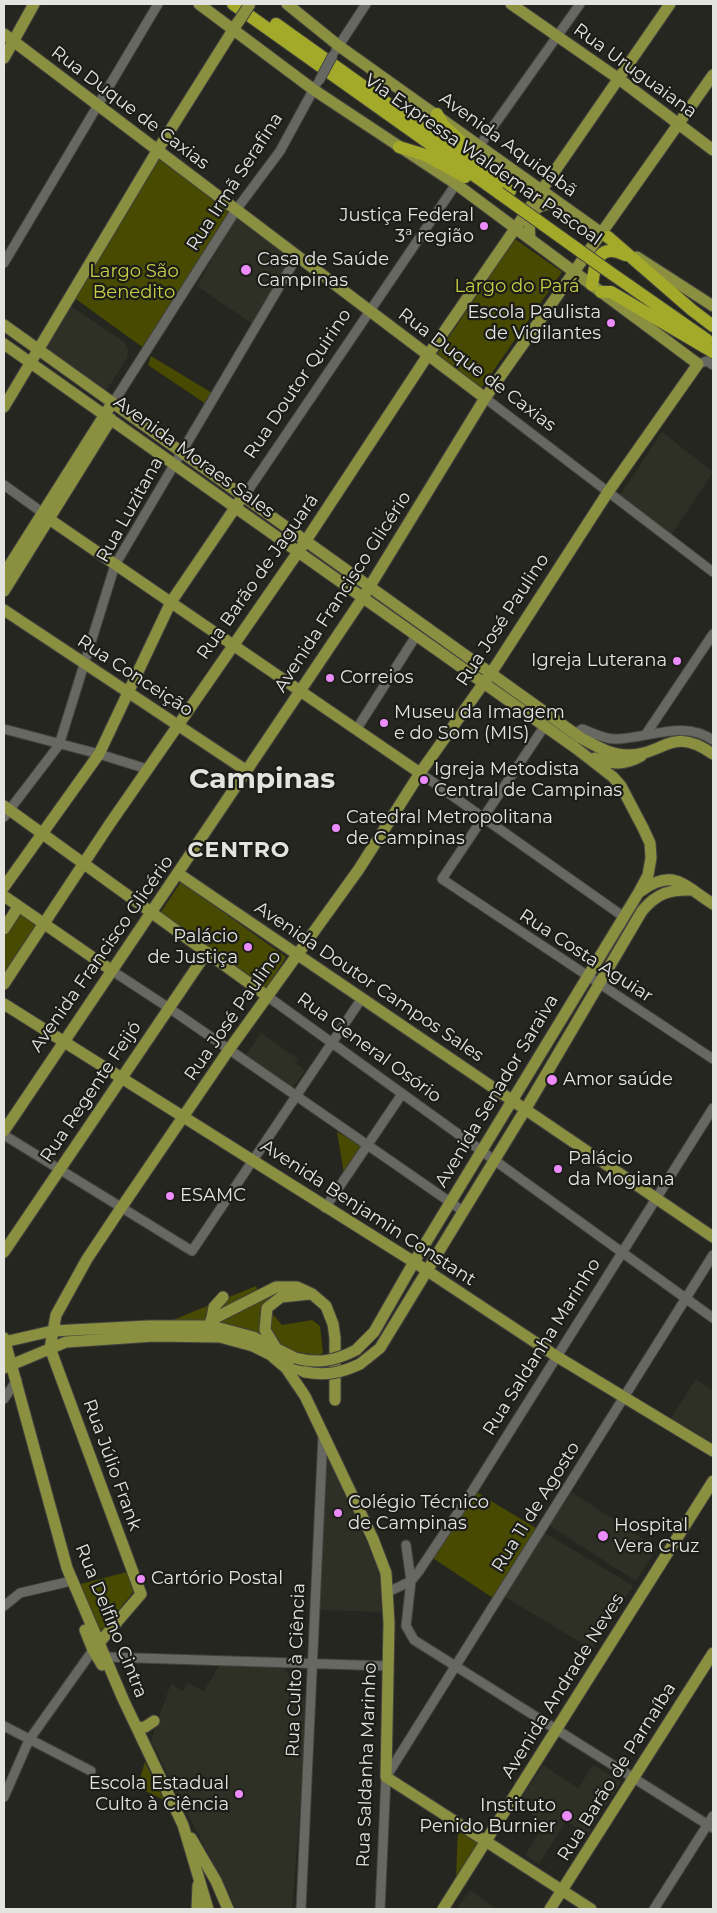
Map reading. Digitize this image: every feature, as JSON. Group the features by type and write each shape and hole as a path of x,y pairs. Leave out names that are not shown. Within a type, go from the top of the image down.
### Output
{"highway":[{"name":"Via Expressa Waldemar Pascoal","path":"233,4 501,189"},
{"name":"Via Expressa Waldemar Pascoal","path":"248,4 713,344"},
{"path":"400,147 425,155 478,185 501,189 501,179 444,125 437,114"},
{"path":"605,235 713,326"},
{"path":"631,258 612,251 601,255 594,265 596,288 610,292 713,352"},
{"name":"Via Expressa Waldemar Pascoal","path":"610,268 713,333"}],"main road":[{"path":"4,58 34,4"},
{"path":"199,4 236,24 316,86 558,258 698,364"},
{"path":"4,407 157,151 248,4"},
{"name":"Avenida Aquidabã","path":"287,4 336,50 437,114 562,206 713,306"},
{"name":"Rua Uruguaiana","path":"511,4 619,79 713,150"},
{"name":"Rua Barão de Jaguará","path":"4,984 177,725 298,553 428,355 670,4"},
{"name":"Rua Duque de Caxias","path":"4,34 157,151 370,309 485,398"},
{"name":"Avenida Francisco Glicério","path":"4,1130 62,1041 179,874 370,587 485,398 574,270 605,235 678,123 713,75"},
{"path":"530,238 530,218 540,205 545,203 562,206"},
{"path":"558,258 583,259"},
{"name":"Avenida Moraes Sales","path":"4,326 574,734 613,754 635,754 658,746"},
{"name":"Avenida Moraes Sales","path":"4,344 362,599 577,749"},
{"name":"Rua José Paulino","path":"50,1348 56,1315 121,1208 185,1118 228,1051 359,869 420,773 490,674 608,492 698,364"},
{"path":"4,591 113,403"},
{"name":"Rua Doutor Quirino","path":"4,887 99,754 171,602 243,498"},
{"path":"46,516 115,566 171,602 420,773"},
{"path":"4,574 46,516"},
{"name":"Rua Conceição","path":"4,610 247,770"},
{"path":"577,749 607,763 623,764 631,762 658,746 679,742 694,743 713,754"},
{"name":"Avenida Senador Saraiva","path":"275,1353 310,1362 330,1361 356,1350 374,1332 414,1262 639,892 650,867 651,851 643,828 621,786 613,777 577,749"},
{"name":"Rua General Osório","path":"6,811 152,911 267,996"},
{"name":"Avenida Doutor Campos Sales","path":"179,874 713,1237"},
{"path":"639,892 651,884 666,879 673,879 713,904"},
{"name":"Avenida Senador Saraiva","path":"275,1353 305,1372 328,1374 342,1372 360,1364 380,1348 493,1160 526,1110 635,921 649,903 666,891 693,890"},
{"path":"4,896 111,970"},
{"path":"4,929 18,907"},
{"name":"Rua Regente Feijó","path":"4,1252 123,1079 207,952"},
{"name":"Avenida Benjamin Constant","path":"4,1004 253,1160 325,1208 414,1262 556,1356 713,1451"},
{"path":"211,1323 276,1287 297,1287 312,1294 326,1306 333,1324 335,1338 334,1400"},
{"path":"275,1353 265,1330 267,1308 272,1302 286,1296 312,1294"},
{"path":"220,1337 211,1323 214,1307 223,1297"},
{"path":"4,1341 52,1331 211,1323 241,1332 275,1353"},
{"path":"8,1366 66,1342 154,1336 220,1337 275,1353"},
{"name":"Rua Delfino Cintra","path":"4,1341 8,1366 17,1380 67,1568 96,1646 106,1657 136,1728 183,1825 200,1868"},
{"name":"Rua Júlio Frank","path":"50,1348 141,1594 96,1646"},
{"name":"Rua Saldanha Marinho","path":"275,1353 296,1381 323,1432 382,1559 388,1592 390,1623 386,1777"},
{"name":"Avenida Andrade Neves","path":"443,1909 713,1481"},
{"path":"67,1582 123,1699"},
{"name":"Rua Barão de Parnaíba","path":"550,1909 713,1653"},
{"path":"136,1728 145,1727 154,1720"},
{"path":"386,1777 591,1909"},
{"path":"197,1909 200,1868"},
{"path":"200,1868 208,1909"},
{"path":"200,1868 228,1909"}],"street":[{"path":"4,263 158,4"},
{"name":"Rua Irmã Serafina","path":"113,403 236,210 280,151 336,50 366,4"},
{"path":"480,145 580,4"},
{"name":"Rua Doutor Quirino","path":"243,498 456,184"},
{"name":"Rua Luzitana","path":"6,811 59,744 115,566 298,255"},
{"path":"698,364 707,361 713,365"},
{"name":"Rua Duque de Caxias","path":"485,398 713,572"},
{"path":"4,485 46,516"},
{"path":"646,734 713,634"},
{"path":"356,730 416,636"},
{"path":"482,818 544,727"},
{"path":"4,729 99,754 147,769"},
{"path":"574,734 582,729 614,739 684,731 711,738"},
{"path":"420,773 624,917"},
{"name":"Rua Costa Aguiar","path":"482,818 442,879 713,1059"},
{"path":"111,970 463,1211"},
{"name":"Rua General Osório","path":"267,996 713,1318"},
{"path":"4,1135 192,1251 362,998"},
{"path":"325,1208 402,1094"},
{"name":"Rua Saldanha Marinho","path":"411,1581 478,1483 713,1108"},
{"name":"Rua 11 de Agosto","path":"386,1777 713,1256"},
{"path":"4,1399 17,1380"},
{"name":"Rua Culto à Ciência","path":"302,1909 311,1664 323,1432"},
{"path":"406,1546 411,1581 406,1626 410,1636 558,1728 634,1778 711,1823 654,1909"},
{"path":"388,1592 411,1581"},
{"path":"4,1606 20,1593 67,1582"},
{"path":"4,1797 29,1740 96,1646"},
{"path":"106,1657 174,1661 388,1666"},
{"path":"4,1726 91,1771"},
{"name":"Rua Saldanha Marinho","path":"380,1909 386,1777"}],"shaded area":[{"name":"Casa de Saúde Campinas","path":"238,214 296,255 253,324 197,286"},
{"path":"69,305 124,342 128,350 127,358 106,391 42,347"},
{"path":"662,432 713,472 670,537 619,497"},
{"path":"261,1033 298,1059 295,1063 305,1070 292,1088 245,1056"},
{"path":"696,1379 713,1391 713,1447 670,1420"},
{"name":"Colégio Técnico de Campinas","path":"326,1455 380,1572 381,1612 319,1610"},
{"name":"Hospital Vera Cruz","path":"570,1491 657,1548 636,1581 547,1524"},
{"path":"545,1533 633,1586 592,1649 505,1597"},
{"name":"Escola Estadual Culto à Ciência","path":"221,1663 282,1665 308,1704 292,1909 232,1909 223,1883 151,1741 171,1683 182,1691 188,1683 204,1691"},
{"name":"Instituto Penido Burnier","path":"543,1765 578,1788 593,1765 621,1782 587,1835 566,1821 539,1864 525,1855 545,1823 517,1804"},
{"path":"470,1890 497,1909 457,1909"}],"green space":[{"name":"Largo São Benedito","path":"159,157 230,211 145,349 73,297"},
{"name":"Largo do Pará","path":"515,239 562,272 480,390 436,356"},
{"path":"151,356 212,393 206,404 148,365"},
{"path":"181,882 286,957 266,989 161,912"},
{"path":"18,907 45,926 4,985 4,929"},
{"path":"337,1132 364,1146 344,1174"},
{"path":"256,1286 258,1292 208,1322 168,1322"},
{"path":"287,1288 264,1308 261,1319 263,1337 242,1328 215,1322"},
{"path":"271,1312 282,1325 312,1320 320,1326 323,1353 320,1355 298,1352 290,1350 277,1342 269,1329"},
{"path":"473,1490 539,1530 496,1600 431,1557"},
{"path":"127,1572 134,1591 97,1637 77,1585"},
{"path":"145,1762 164,1800 137,1787"},
{"path":"458,1824 481,1841 456,1879"}],"place":[{"name":"Justiça Federal 3ª região","path":"484,226"},
{"name":"Casa de Saúde Campinas","path":"246,270"},
{"name":"Escola Paulista de Vigilantes","path":"611,323"},
{"name":"Igreja Luterana","path":"677,661"},
{"name":"Correios","path":"330,678"},
{"name":"Museu da Imagem e do Som (MIS)","path":"384,723"},
{"name":"Igreja Metodista Central de Campinas","path":"424,780"},
{"name":"Catedral Metropolitana de Campinas","path":"336,828"},
{"name":"Palácio de Justiça","path":"248,947"},
{"name":"Amor saúde","path":"552,1080"},
{"name":"Palácio da Mogiana","path":"558,1169"},
{"name":"ESAMC","path":"170,1196"},
{"name":"Colégio Técnico de Campinas","path":"338,1513"},
{"name":"Hospital Vera Cruz","path":"603,1536"},
{"name":"Cartório Postal","path":"141,1579"},
{"name":"Escola Estadual Culto à Ciência","path":"239,1794"},
{"name":"Instituto Penido Burnier","path":"567,1816"}],"district":[{"name":"Campinas","path":"262,780"},
{"name":"CENTRO","path":"239,851"}]}
